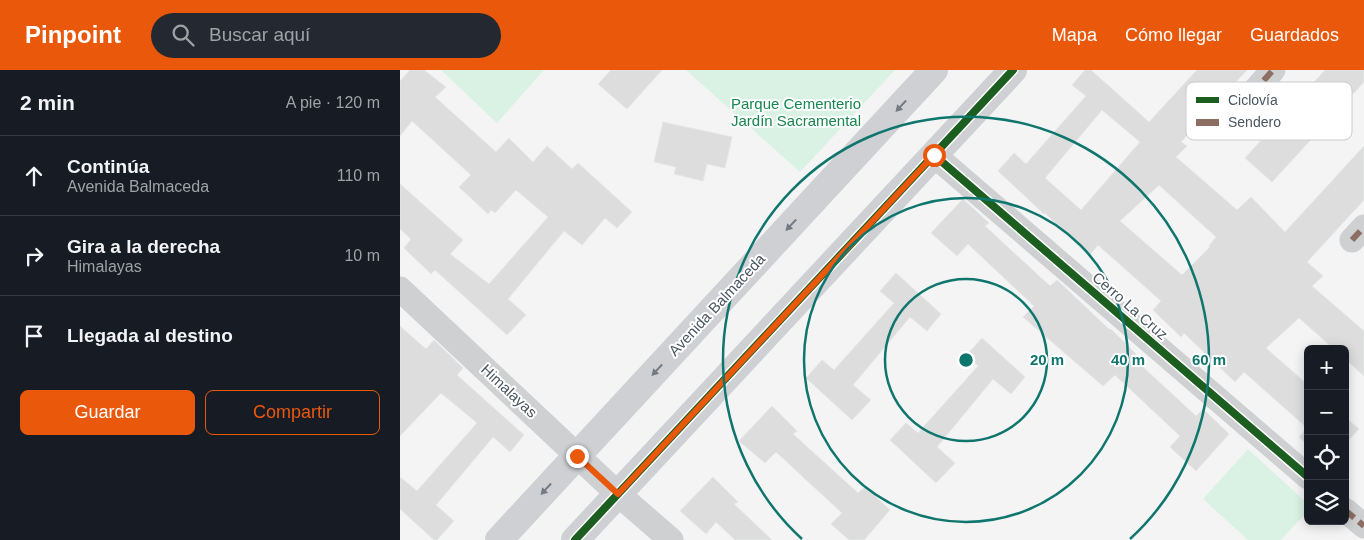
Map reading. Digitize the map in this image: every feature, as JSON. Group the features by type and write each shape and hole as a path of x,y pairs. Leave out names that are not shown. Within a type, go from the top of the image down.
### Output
{"street":[{"name":"Avenida Balmaceda","path":"499,540 934,70"},
{"path":"575,540 1013,70"},
{"path":"1262,82 1273,70"},
{"name":"Cerro La Cruz","path":"934,155 1304,474"},
{"name":"Himalayas","path":"400,289 618,494 671,540"},
{"path":"1349,513 1364,526"}],"green space":[{"path":"441,70 544,70 497,123"},
{"name":"Parque Cementerio Jardín Sacramental","path":"686,70 895,70 800,172"},
{"path":"1248,449 1304,500 1304,515 1281,540 1248,540 1203,499"}],"building":[{"path":"410,70 424,70 446,87 435,97 496,152 509,138 533,162 547,146 572,169 578,163 632,212 617,228 605,218 582,245 564,231 508,299 526,315 507,335 435,270 431,274 404,248 411,239 400,229 400,184 463,240 450,254 489,284 548,217 516,190 495,213 491,210 488,214 459,187 471,175 412,121 400,136 400,81"},
{"path":"611,70 662,70 627,109 598,84"},
{"path":"1085,70 1091,70 1149,122 1197,70 1247,70 1236,82 1186,82 1186,137 1181,142 1187,146 1176,157 1237,210 1251,197 1285,232 1364,146 1364,200 1307,262 1323,276 1312,286 1364,331 1364,376 1349,363 1349,345 1329,345 1299,318 1266,348 1304,381 1304,425 1244,372 1235,382 1184,333 1181,337 1153,310 1161,301 1098,245 1089,256 998,171 1014,153 1026,164 1086,96 1072,85","holes":["1102,110 1140,142 1081,210 1045,178","1159,185 1216,237 1182,275 1120,221"]},
{"path":"1325,70 1364,70 1364,82 1352,95 1352,82 1314,82"},
{"path":"663,122 732,137 725,168 707,164 703,181 674,174 676,167 654,162"},
{"path":"1261,140 1311,140 1272,182 1245,158"},
{"path":"963,199 989,223 985,226 1050,286 1057,280 1111,329 1136,354 1131,356 1196,416 1203,409 1229,434 1196,471 1170,447 1180,436 1115,375 1103,386 1023,317 1034,306 968,244 957,256 931,233"},
{"path":"896,273 941,314 927,331 910,317 853,385 871,400 852,420 806,378 822,360 834,370 894,303 880,291"},
{"path":"400,326 426,349 434,340 463,368 457,375 524,435 510,452 493,437 436,505 454,521 437,540 434,540 400,509 400,477 417,491 477,423 441,393 400,436"},
{"path":"982,338 1025,377 1011,394 993,379 937,447 955,463 936,483 890,440 906,423 918,433 978,366 966,356"},
{"path":"772,406 797,431 793,434 858,493 865,487 890,510 864,540 849,540 831,524 842,513 776,452 765,463 739,441"},
{"path":"1349,420 1359,429 1349,440"},
{"path":"1304,431 1304,441 1299,437"},
{"path":"713,477 738,502 734,504 772,540 735,540 716,522 706,534 680,511"}],"marked path":[{"path":"1262,82 1273,70"},
{"path":"1352,240 1364,227"},
{"path":"1349,513 1364,526"}],"cycle path":[{"path":"575,540 1013,70"},
{"path":"934,155 1304,474"}],"route":[{"path":"577,456 618,494 934,155"}]}
